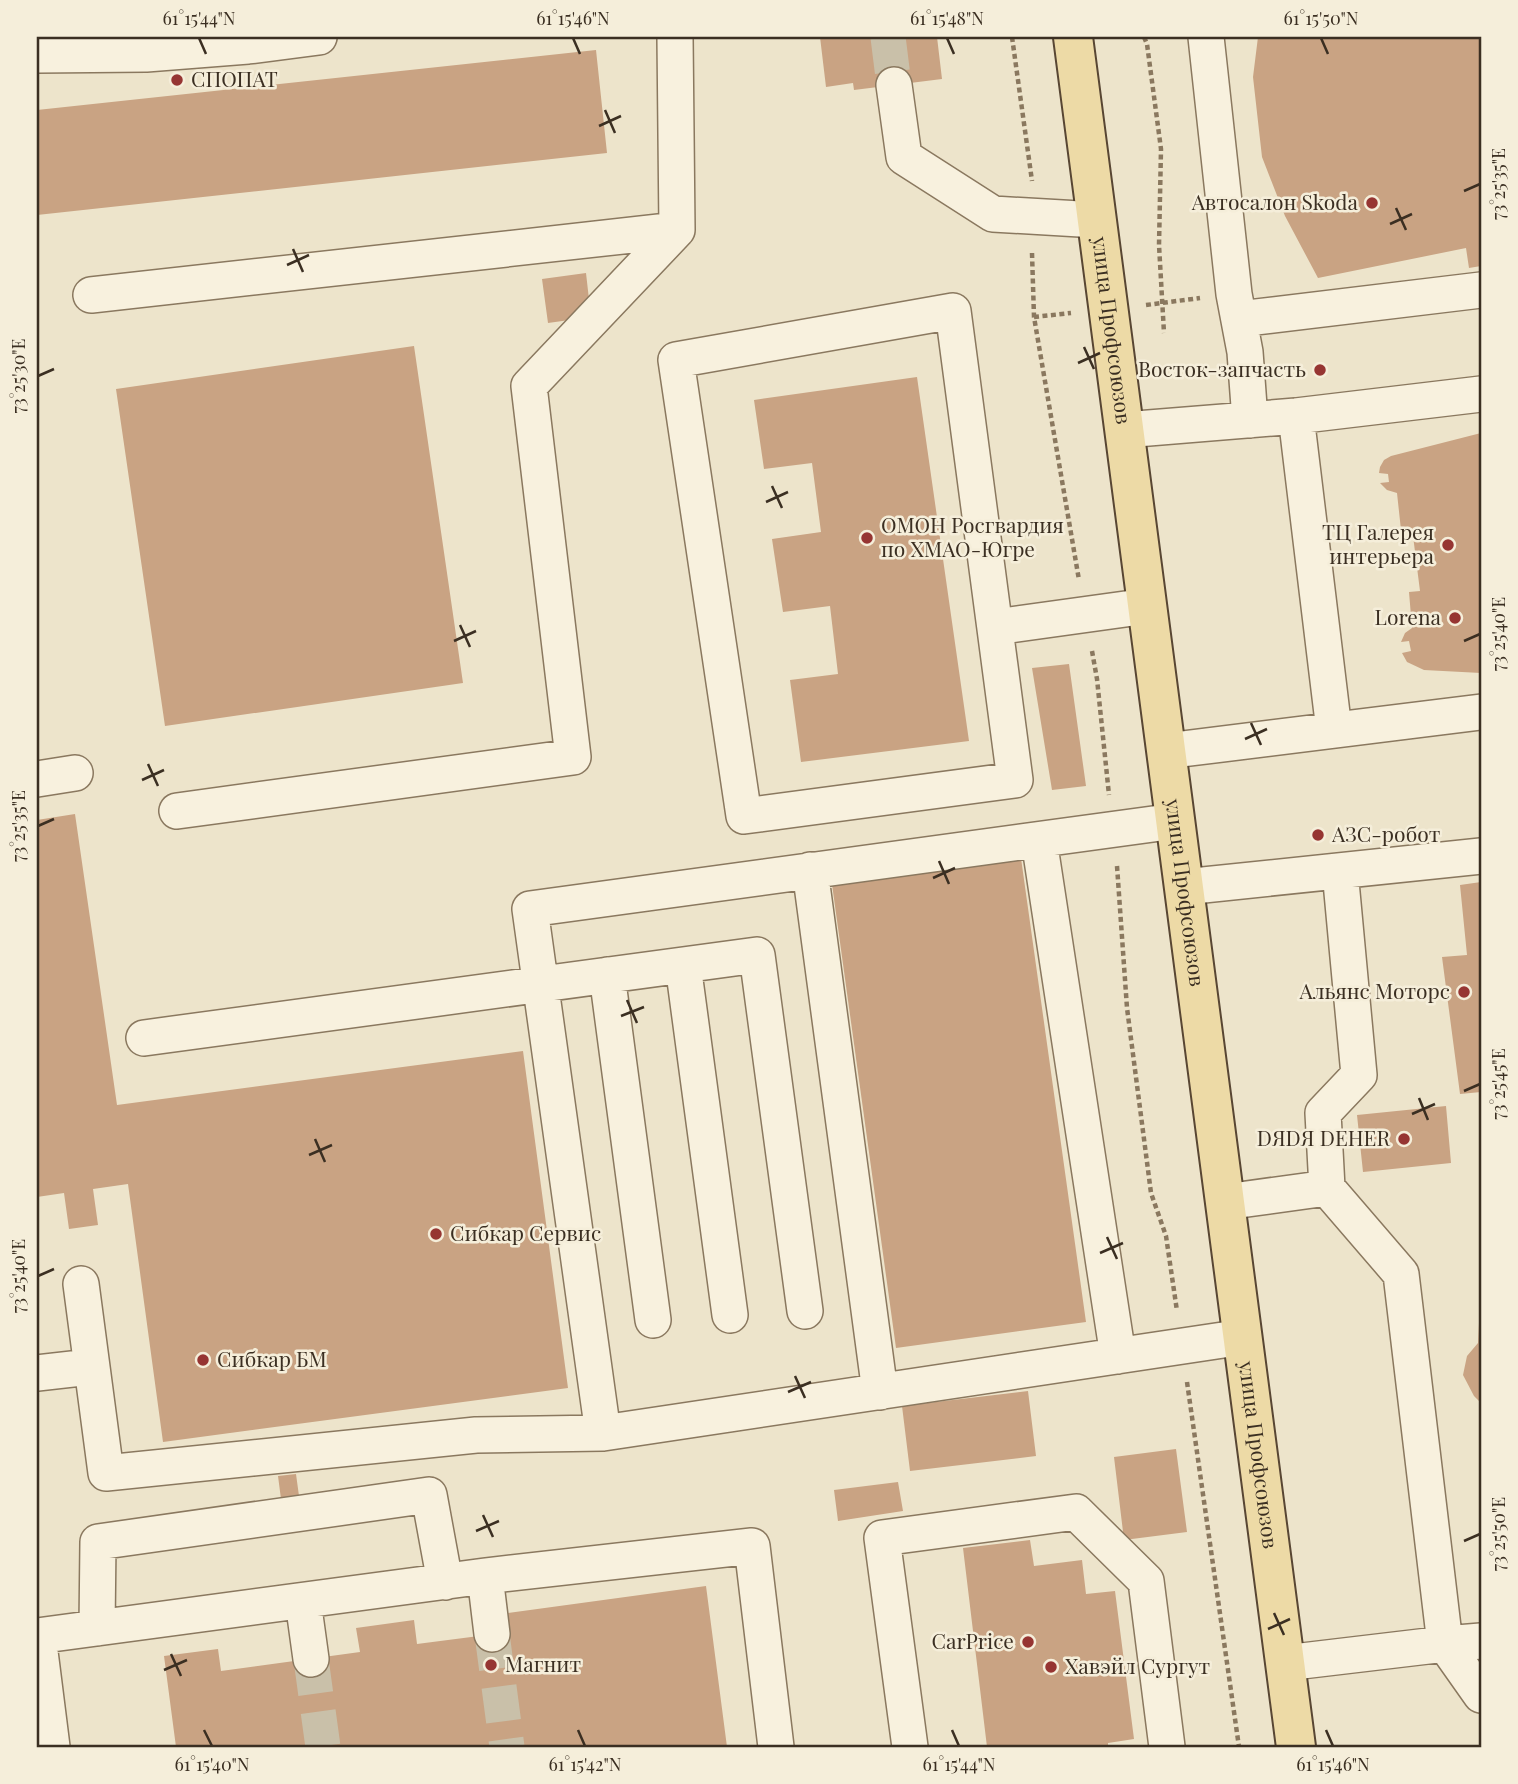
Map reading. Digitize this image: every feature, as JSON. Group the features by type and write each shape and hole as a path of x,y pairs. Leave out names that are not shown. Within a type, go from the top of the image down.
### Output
{"main road":[{"name":"улица Профсоюзов","path":"1073,37 1296,1747"}],"lane":[{"path":"42,49 248,46 319,37"},
{"path":"177,811 573,757 529,386 677,230 675,37"},
{"path":"1206,37 1234,294 1245,352 1250,420"},
{"path":"894,85 904,157 993,214 1097,220"},
{"path":"91,295 677,230"},
{"path":"1239,319 1481,290"},
{"path":"953,311 995,627 1015,780 744,816 676,360 953,311"},
{"path":"1124,430 1296,416 1481,394"},
{"path":"1296,416 1334,730"},
{"path":"995,627 1147,606"},
{"path":"1166,751 1481,712"},
{"path":"37,779 75,773"},
{"path":"603,1433 530,908 1175,821"},
{"path":"1039,840 1118,1356"},
{"path":"1184,887 1481,856"},
{"path":"810,870 880,1392"},
{"path":"1340,871 1359,1075 1323,1113 1327,1188 1401,1275 1445,1644 1481,1695"},
{"path":"144,1038 757,955 805,1311"},
{"path":"683,965 730,1315"},
{"path":"607,975 653,1320"},
{"path":"1225,1202 1327,1188"},
{"path":"80,1284 106,1474 476,1435 603,1433 1243,1337"},
{"path":"37,1373 90,1367"},
{"path":"97,1628 98,1542 429,1495 445,1582"},
{"path":"910,1747 882,1538 1076,1512 1146,1581 1167,1747"},
{"path":"52,1747 37,1636 485,1576 752,1546 776,1747"},
{"path":"485,1576 492,1634"},
{"path":"303,1601 311,1659"},
{"path":"1286,1663 1481,1641"}],"path":[{"path":"1012,37 1032,177 1034,317 1097,679 1120,901 1126,1008 1151,1193 1166,1237 1239,1747"},
{"path":"1144,37 1161,149 1159,244 1164,333"}],"building":[{"path":"820,37 937,37 942,79 854,90 853,83 826,87"},
{"path":"1258,37 1481,37 1481,266 1469,268 1466,248 1318,278 1285,216 1262,157 1253,77"},
{"path":"596,50 607,153 37,215 37,110"},
{"path":"586,273 591,317 548,323 542,279"},
{"path":"414,346 463,683 165,726 116,389"},
{"path":"917,377 969,741 801,762 790,680 838,674 830,606 783,612 772,539 821,532 812,463 764,469 754,400"},
{"name":"ТЦ Галерея интерьера","path":"1481,433 1481,673 1424,670 1407,662 1402,653 1411,651 1409,641 1401,642 1405,633 1412,628 1409,592 1420,591 1412,528 1401,530 1397,493 1387,490 1380,483 1389,482 1388,474 1379,473 1380,467 1384,460 1391,456"},
{"path":"1069,664 1086,786 1052,790 1032,668"},
{"path":"75,814 117,1105 523,1051 568,1388 163,1442 128,1184 93,1189 98,1225 69,1229 64,1193 37,1197 37,820"},
{"path":"1020,851 1086,1322 896,1348 831,877"},
{"name":"Альянс Моторс","path":"1481,882 1481,1092 1460,1094 1442,957 1467,955 1460,885"},
{"name":"DЯDЯ DЕНЕR","path":"1446,1106 1451,1163 1363,1172 1357,1115"},
{"path":"1479,1323 1481,1403 1474,1396 1463,1375 1467,1356 1478,1343"},
{"path":"1028,1391 1036,1456 910,1471 902,1406"},
{"path":"1176,1449 1187,1532 1124,1540 1114,1457"},
{"path":"296,1474 299,1496 281,1499 278,1476"},
{"path":"898,1482 903,1511 838,1521 834,1490"},
{"name":"Хавэйл Сургут","path":"1030,1540 1034,1566 1082,1560 1086,1594 1115,1591 1134,1739 1108,1743 1108,1747 987,1747 963,1548"},
{"name":"Магнит","path":"706,1586 727,1747 176,1747 164,1656 218,1649 221,1671 360,1652 356,1628 414,1620 417,1644 510,1632 508,1613"}],"tunnel":[{"path":"888,37 894,85"},
{"path":"492,1634 507,1747"},
{"path":"311,1659 323,1747"}],"place":[{"name":"СПОПАТ","path":"177,80"},
{"name":"Автосалон Skoda","path":"1372,203"},
{"name":"Восток-запчасть","path":"1320,370"},
{"name":"ОМОН Росгвардия по ХМАО-Югре","path":"867,538"},
{"name":"ТЦ Галерея интерьера","path":"1448,545"},
{"name":"Lorena","path":"1455,618"},
{"name":"АЗС-робот","path":"1318,835"},
{"name":"Альянс Моторс","path":"1464,992"},
{"name":"DЯDЯ DЕНЕR","path":"1404,1139"},
{"name":"Сибкар Сервис","path":"436,1234"},
{"name":"Сибкар БМ","path":"203,1360"},
{"name":"CarPrice","path":"1028,1642"},
{"name":"Магнит","path":"491,1665"},
{"name":"Хавэйл Сургут","path":"1051,1667"}]}
